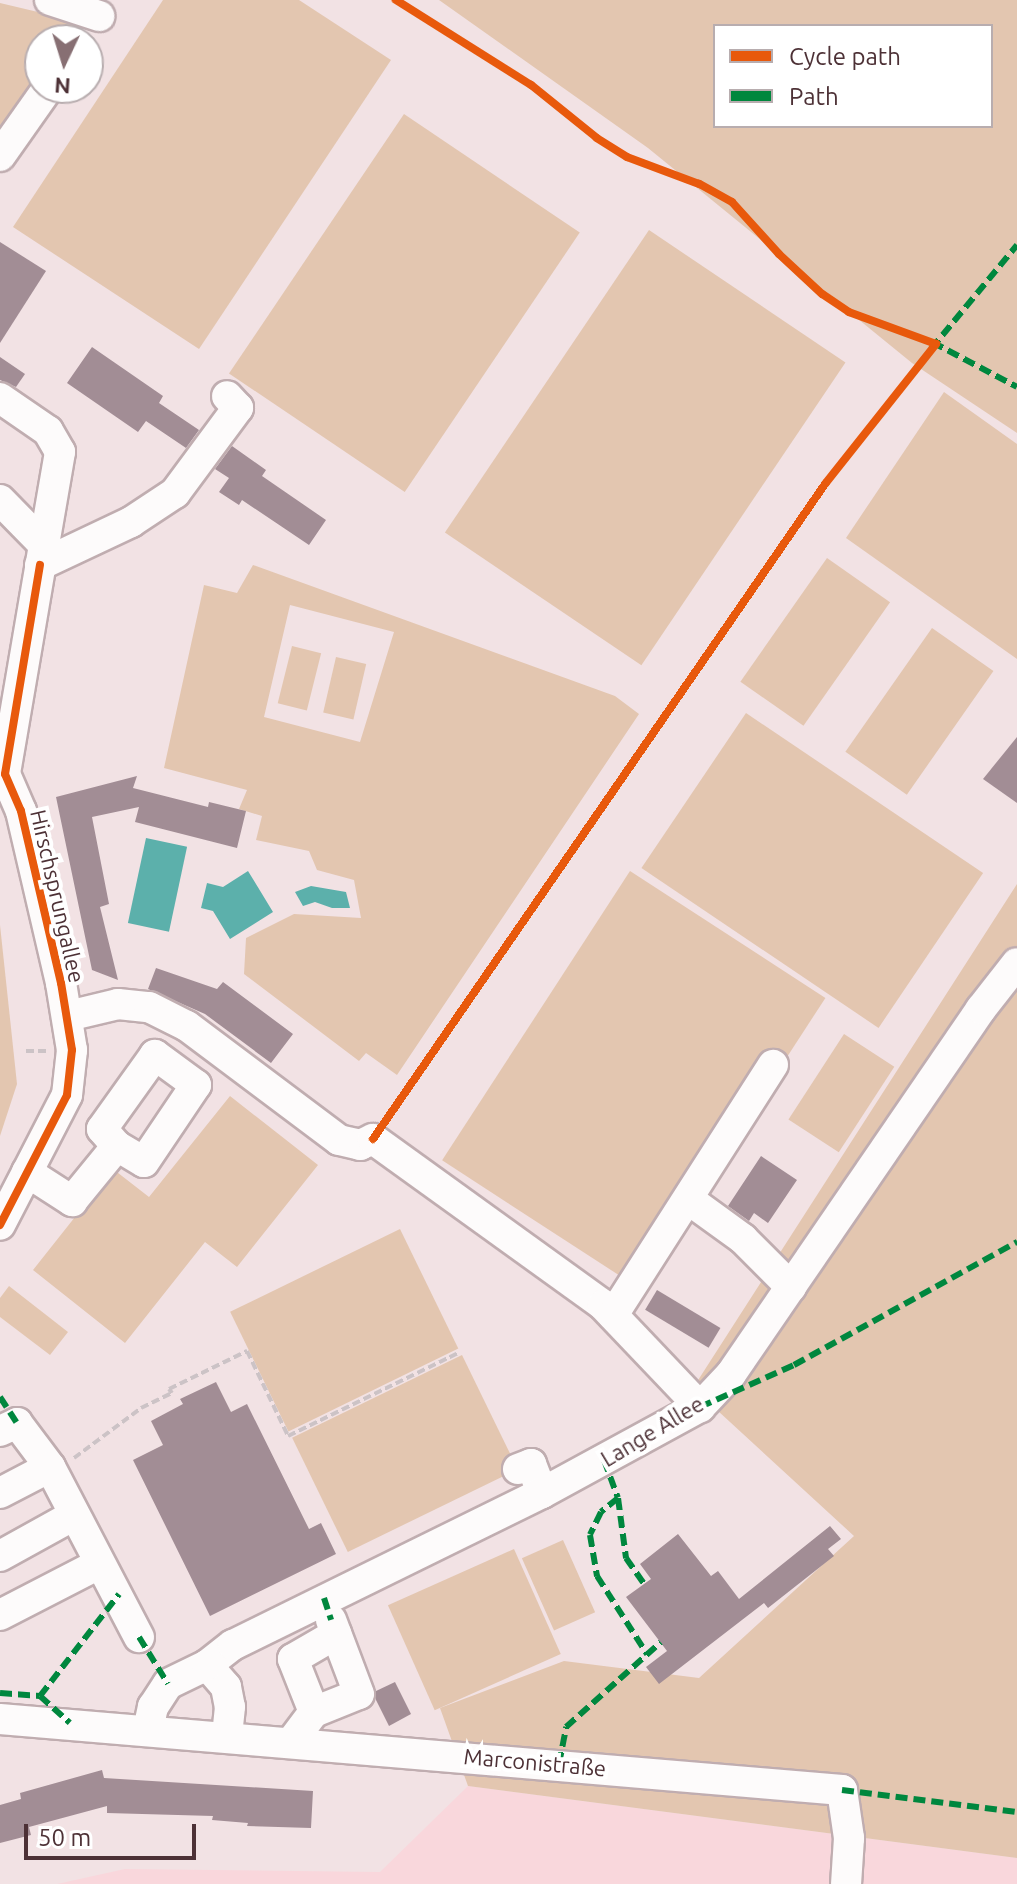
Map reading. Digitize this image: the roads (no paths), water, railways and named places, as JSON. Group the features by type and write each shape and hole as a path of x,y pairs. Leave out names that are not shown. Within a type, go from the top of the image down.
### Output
{"street":[{"path":"50,0 97,19"},
{"path":"0,156 37,104"},
{"path":"0,500 42,555 131,522 175,493 238,408 227,396"},
{"name":"Hirschsprungallee","path":"0,398 48,431 60,452 2,774 21,811 68,1016 72,1050 67,1095 0,1225"},
{"name":"Lange Allee","path":"207,1665 233,1645 542,1493 700,1407 731,1374 972,1021 1017,963"},
{"path":"68,1016 118,1004 149,1007 187,1026 339,1140 360,1145 373,1139 613,1315 700,1407"},
{"path":"613,1315 773,1065"},
{"path":"27,1172 72,1201 117,1146"},
{"path":"688,1199 743,1239 791,1287"},
{"path":"0,1431 17,1423 52,1470 139,1637"},
{"path":"518,1469 531,1464 542,1493"},
{"path":"0,1493 52,1470"},
{"path":"0,1556 74,1515"},
{"path":"0,1615 99,1564"},
{"path":"292,1741 314,1712 359,1694 333,1627 293,1659 314,1712"},
{"path":"148,1730 153,1707 168,1684 207,1665 226,1687 230,1707 227,1737"},
{"name":"Marconistraße","path":"0,1719 292,1741 842,1790 849,1838 846,1884"}],"water":[{"path":"146,838 187,847 169,932 128,923"},
{"path":"248,871 273,912 230,939 213,911 201,908 207,883 223,887"},
{"path":"311,886 346,892 350,908 332,908 315,902 303,906 295,892"}]}
